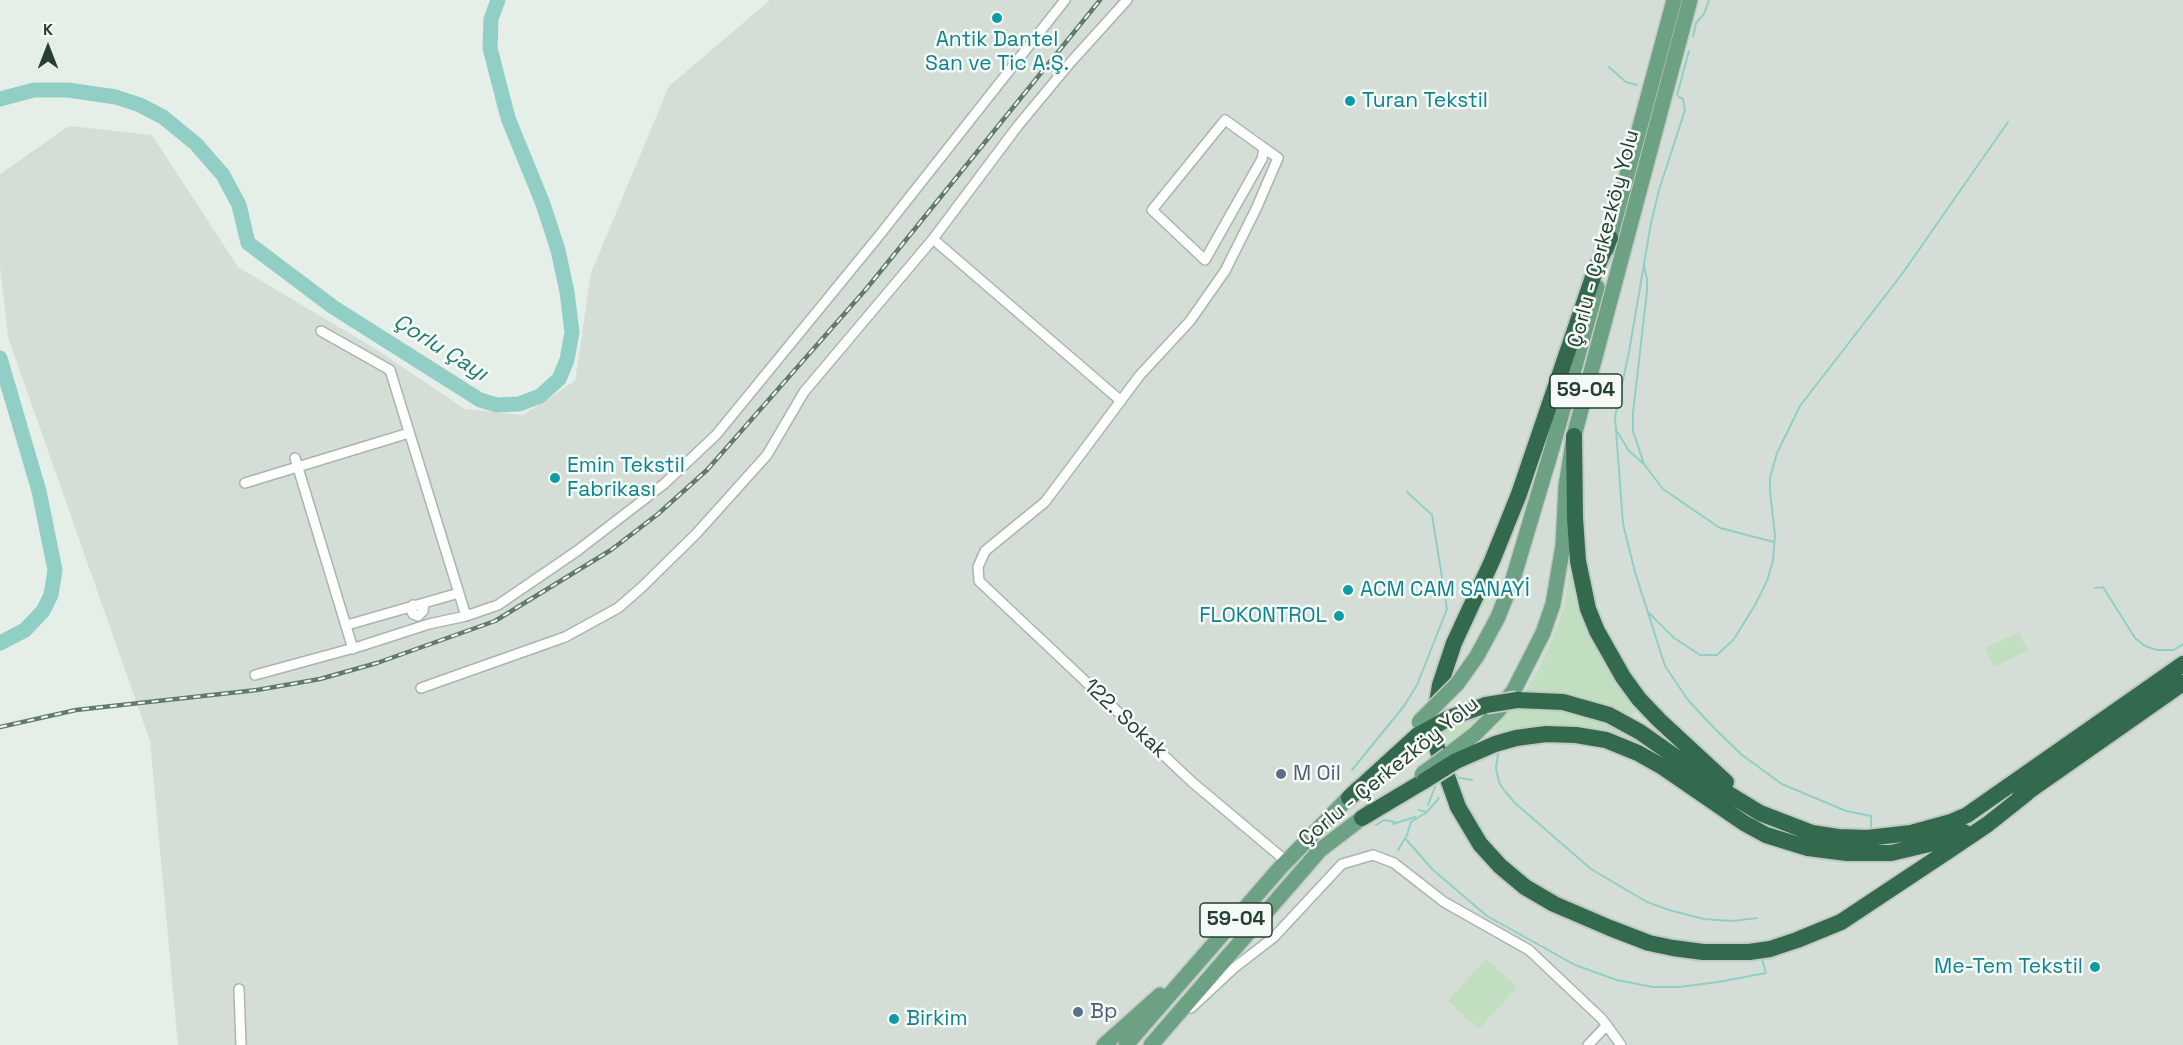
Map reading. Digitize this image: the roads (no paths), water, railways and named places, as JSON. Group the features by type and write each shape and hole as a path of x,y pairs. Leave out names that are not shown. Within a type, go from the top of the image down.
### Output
{"highway":[{"path":"1610,238 1591,282 1519,494 1492,561 1454,643 1440,685 1435,715 1434,736 1458,807 1480,844 1500,866 1525,887 1554,904 1610,928 1649,943 1673,948 1703,952 1749,952 1770,949 1797,940 1841,922 1948,851 2027,793 2141,703 2183,664"},
{"path":"1574,436 1578,561 1588,609 1607,650 1639,699 1666,727 1730,785 1748,799 1812,833"},
{"path":"1349,798 1419,728 1486,705 1517,700 1563,702 1609,715 1640,732 1724,791 1760,813 1812,833 1838,837 1889,837 1951,822 1985,803 2141,703 2183,683"},
{"path":"1362,818 1452,758 1516,738 1546,734 1576,735 1606,740 1638,753 1661,766 1727,813 1766,835 1808,848 1847,853 1891,853 1959,835 2027,793"}],"main road":[{"name":"Çorlu - Çerkezköy Yolu","path":"1419,728 1478,656 1498,617 1513,579 1553,445 1674,0"},
{"name":"Çorlu - Çerkezköy Yolu","path":"1452,758 1504,704 1524,673 1543,633 1553,604 1559,572 1566,486 1574,436 1689,0"},
{"name":"Çorlu - Çerkezköy Yolu","path":"1126,1045 1286,861 1349,798"},
{"name":"Çorlu - Çerkezköy Yolu","path":"1152,1045 1320,850 1362,818"},
{"path":"1104,1045 1155,998 1196,967"}],"street":[{"path":"255,675 354,649 429,624 466,616 498,605 577,551 664,484 716,435 878,237 1065,0"},
{"path":"421,688 565,637 618,608 642,588 696,534 767,455 804,392 933,239 1070,63 1127,0"},
{"path":"933,239 1121,401 1140,375 1190,321 1225,272 1278,158 1225,120 1152,210 1205,260 1262,159 1264,148"},
{"path":"321,331 390,370 466,616"},
{"name":"122. Sokak","path":"1121,401 1045,502 985,551 978,567 979,580 1192,782 1286,861"},
{"path":"245,483 297,463 409,433"},
{"path":"297,463 354,649"},
{"path":"347,625 412,605 413,614 418,616 423,611 424,604 459,593"},
{"path":"1152,1045 1234,968 1274,937 1342,864 1372,855 1394,863 1444,902 1529,950 1607,1025 1621,1045"},
{"path":"239,989 241,1045"},
{"path":"1588,1045 1607,1025"}],"waterway":[{"name":"Çorlu Çayı","path":"0,99 34,90 68,90 116,97 140,105 163,117 196,144 223,175 239,205 248,243 333,307 480,400 497,405 519,404 540,396 559,379 567,360 572,332 567,292 558,250 543,204 508,118 490,48 491,19 498,0"},
{"path":"1693,37 1696,23 1704,14 1709,0"},
{"path":"1677,95 1689,51"},
{"path":"1609,67 1626,82 1637,85"},
{"path":"1679,97 1683,99 1685,110 1659,190 1651,223 1629,352 1615,417 1623,524 1635,572 1665,666 1688,700 1742,755 1782,784 1846,811 1871,816 1871,827"},
{"path":"1647,611 1674,638 1700,655 1717,655 1734,639 1767,581 1773,560 1775,536 1770,478 1777,453 1800,406 1902,274 2008,122"},
{"path":"1644,266 1647,291 1633,431 1644,464"},
{"name":"Çorlu Çayı","path":"0,358 39,491 55,570 51,595 43,611 25,630 0,643"},
{"path":"1616,430 1629,451 1644,464 1663,489 1720,528 1774,542"},
{"path":"1352,770 1404,706 1417,685 1447,609 1432,515 1407,492"},
{"path":"2095,588 2103,587 2135,638 2145,646 2157,650 2174,650 2183,644"},
{"path":"1498,754 1496,768 1503,789 1515,803 1591,869 1647,902 1669,910 1704,919 1732,921 1757,918"},
{"path":"1454,777 1472,780"},
{"path":"1428,805 1435,787"},
{"path":"1419,810 1427,812 1439,798"},
{"path":"1398,850 1407,835 1411,822 1427,812"},
{"path":"1393,824 1415,817"},
{"path":"1376,825 1384,820 1395,822"},
{"path":"1405,838 1432,869 1487,916 1575,965 1617,980 1653,987 1679,987 1718,982 1766,973 1761,956"}],"railway":[{"path":"0,727 76,710 257,690 320,679 377,663 495,621 611,550 658,514 707,470 867,288 1100,0"}],"place":[{"name":"Antik Dantel San ve Tic A.Ş.","path":"997,18"},
{"name":"Turan Tekstil","path":"1350,101"},
{"name":"Emin Tekstil Fabrikası","path":"555,478"},
{"name":"ACM CAM SANAYİ","path":"1348,590"},
{"name":"FLOKONTROL","path":"1339,616"},
{"name":"M Oil","path":"1281,774"},
{"name":"Me-Tem Tekstil","path":"2095,967"},
{"name":"Bp","path":"1078,1012"},
{"name":"Birkim","path":"894,1019"}]}
